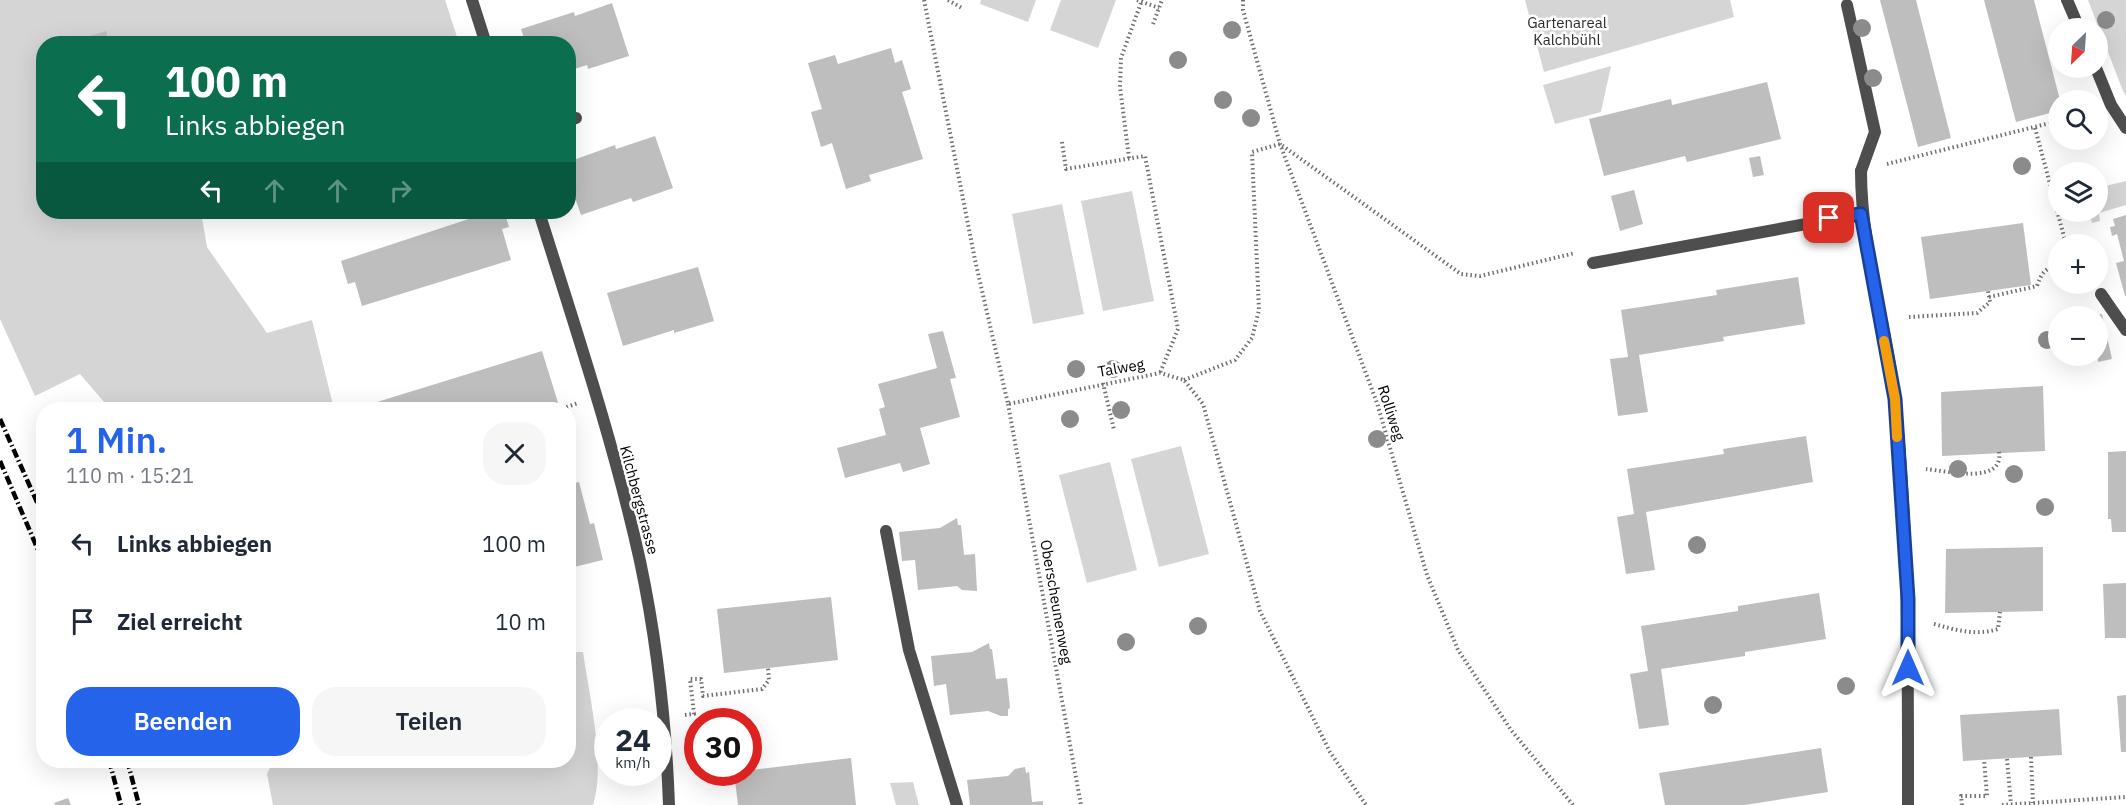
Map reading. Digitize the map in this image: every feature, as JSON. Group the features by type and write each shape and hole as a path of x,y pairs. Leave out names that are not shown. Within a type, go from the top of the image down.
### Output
{"street":[{"path":"472,0 483,36"},
{"path":"2067,0 2075,18"},
{"path":"1847,5 1875,132 1861,171 1861,214 1895,399 1908,599 1908,805"},
{"path":"2100,78 2111,105 2126,128"},
{"path":"1593,264 1813,221 1861,214"},
{"name":"Kilchbergstrasse","path":"541,219 589,372 639,560 660,680 669,805"},
{"path":"2102,294 2126,330"},
{"path":"886,531 909,650 957,805"}],"path":[{"path":"924,0 975,260 1008,404"},
{"path":"948,0 962,8"},
{"path":"1153,24 1162,0"},
{"name":"Rolliweg","path":"1243,0 1243,10 1280,144 1377,403 1427,575 1458,650 1511,730 1573,805"},
{"path":"1129,158 1120,87 1121,58 1140,1 1159,8"},
{"path":"1899,161 2048,124"},
{"path":"2034,128 2063,234"},
{"path":"1062,142 1066,169 1145,156 1178,329 1160,373"},
{"path":"1366,805 1330,752 1260,611 1203,405 1185,380 1235,360 1252,338 1259,310 1252,152 1280,144 1461,274 1480,276 1580,252 1593,264"},
{"path":"1909,316 1977,313 1990,302 1989,294 2037,286 2041,274 2048,268"},
{"name":"Talweg","path":"1008,404 1160,373 1185,380"},
{"path":"1103,383 1114,430"},
{"name":"Oberscheunenweg","path":"1008,404 1081,805"},
{"path":"1926,469 1985,474 1997,468 2001,462 1999,452"},
{"path":"1934,624 1967,633 1987,632 1998,629 2000,612"},
{"path":"678,716 693,714 690,679 701,679 703,696 762,689 769,680 768,668"},
{"path":"2031,757 2033,803"},
{"path":"2007,759 2011,804"},
{"path":"1962,805 1961,796 1987,796 1984,760"},
{"path":"2002,805 2126,797"}],"green space":[{"path":"0,0 445,0 457,36 36,36 36,219 202,219 207,247 267,333 312,320 332,402 104,402 80,374 35,396 0,319"},
{"path":"981,0 1036,0 1028,22 980,4"},
{"path":"1061,0 1116,0 1098,48 1050,30"},
{"name":"Gartenareal Kalchbühl","path":"1525,0 1730,0 1734,17 1544,72"},
{"path":"2088,0 2126,0 2126,96 2108,52 2108,18 2095,18"},
{"path":"1611,66 1601,112 1555,124 1543,85"},
{"path":"2126,181 2126,205 2108,210 2108,185"},
{"path":"1132,191 1154,301 1103,311 1081,201"},
{"path":"1062,204 1084,314 1033,324 1012,214"},
{"path":"1181,446 1209,554 1159,567 1131,459"},
{"path":"1110,462 1137,570 1087,583 1059,475"},
{"path":"576,652 583,652 594,725 594,786 597,786 593,805 273,805 267,774 270,768 576,768"},
{"path":"913,782 919,805 896,805 890,783"}],"building":[{"path":"1880,0 1916,0 1951,138 1918,147"},
{"path":"1984,0 2034,0 2048,54 2048,78 2054,78 2057,90 2048,90 2048,114 2016,122"},
{"path":"612,3 629,56 588,69 587,65 576,68 576,36 523,36 521,29 574,12 575,16"},
{"path":"106,31 108,36 90,36"},
{"path":"891,48 895,63 902,60 911,89 902,92 923,159 869,175 871,181 846,189 832,143 821,147 811,112 822,109 808,63 835,55 838,64"},
{"path":"1767,82 1781,139 1687,162 1685,156 1604,176 1589,119 1671,99 1672,105"},
{"path":"655,136 673,188 633,202 631,198 581,215 576,201 576,159 615,145 616,149"},
{"path":"1760,156 1764,175 1753,177 1749,158"},
{"path":"1634,190 1643,224 1620,231 1611,196"},
{"path":"2126,215 2125,296 2116,263 2124,261 2117,234 2112,236 2110,227 2115,226 2113,219"},
{"path":"469,219 507,219 509,227 502,229 511,260 362,306 355,282 348,284 341,261"},
{"path":"2023,223 2031,285 1930,299 1921,237"},
{"path":"698,267 714,321 674,333 674,330 623,346 607,293"},
{"path":"1798,277 1805,324 1723,337 1724,341 1639,355 1648,412 1618,416 1610,359 1628,357 1621,310 1717,295 1716,290"},
{"path":"943,331 956,378 950,379 960,417 920,428 930,464 903,472 900,463 845,478 837,448 886,435 879,409 885,407 878,384 937,368 928,334"},
{"path":"2108,341 2112,359 2108,360"},
{"path":"542,351 558,402 377,402"},
{"path":"2043,386 2045,451 1942,456 1941,392"},
{"path":"1806,436 1813,482 1646,512 1655,570 1626,574 1617,517 1634,514 1627,469 1724,454 1723,449"},
{"path":"2126,451 2126,532 2112,532 2111,519 2108,519 2108,452"},
{"path":"579,482 590,524 594,523 603,560 576,567 576,483"},
{"path":"957,518 958,525 961,525 964,555 975,554 977,591 962,590 957,586 918,590 915,560 902,561 899,532 940,528"},
{"path":"2043,547 2043,611 1945,613 1946,549"},
{"path":"2126,583 2126,638 2105,638 2103,584"},
{"path":"1819,593 1826,639 1745,652 1745,656 1661,669 1669,725 1639,729 1630,674 1648,671 1641,626 1738,611 1738,606"},
{"path":"831,597 838,660 724,673 717,609"},
{"path":"989,643 996,679 1007,678 1010,708 1008,716 988,711 950,715 946,684 934,686 931,656 972,652"},
{"path":"2126,695 2126,752 2121,752 2117,696"},
{"path":"2059,709 2062,755 1963,761 1960,715"},
{"path":"1821,748 1828,792 1745,805 1665,805 1659,773"},
{"path":"851,758 856,805 738,805 736,786 762,786 762,769"},
{"path":"1025,767 1026,773 1029,772 1032,802 1043,801 1043,805 970,805 967,780 1008,776 1015,769"},
{"path":"68,798 71,805 55,805 54,803"}],"railway":[{"path":"0,419 36,500"},
{"path":"0,461 36,545"},
{"path":"111,768 121,805"},
{"path":"129,768 139,805"}],"slow traffic":[{"path":"1884,341 1895,399 1897,437"}],"route":[{"path":"1829,218 1861,214 1895,399 1908,599 1908,668"}]}
